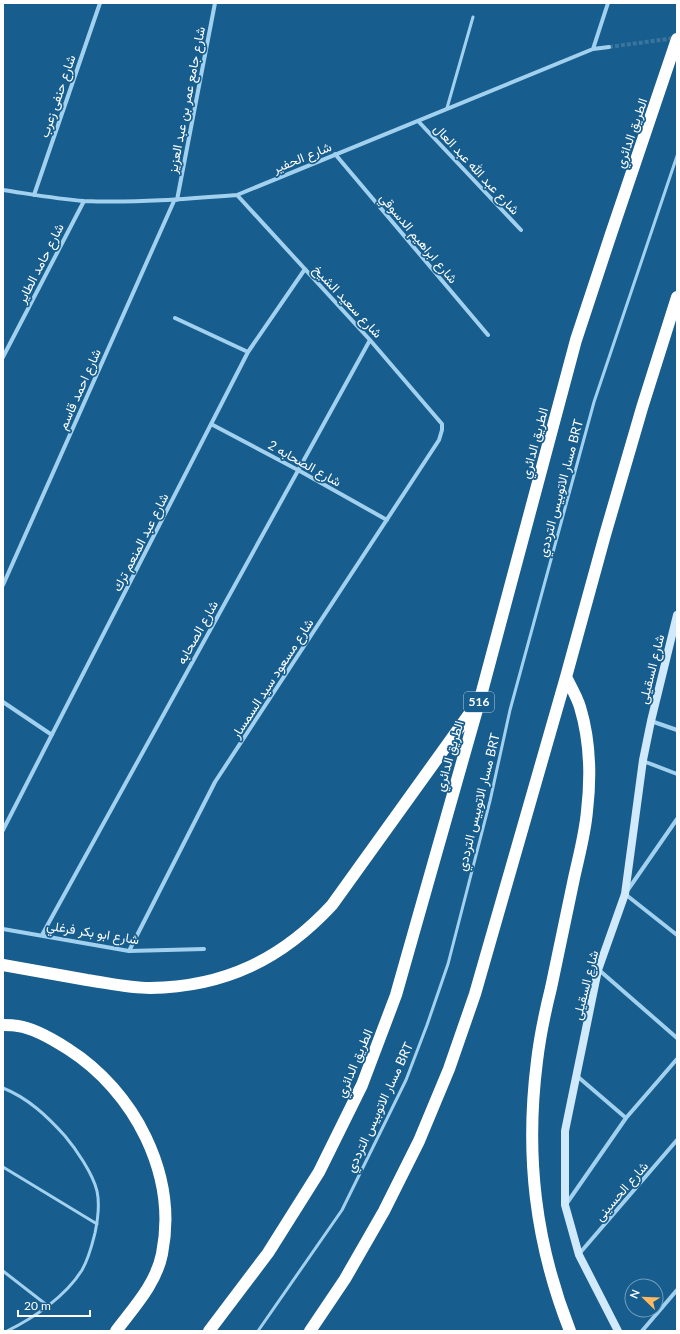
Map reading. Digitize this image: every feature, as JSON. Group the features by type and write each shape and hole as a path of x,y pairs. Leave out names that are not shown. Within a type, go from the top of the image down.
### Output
{"highway":[{"name":"الطريق الدائري","path":"209,1331 268,1253 319,1172 362,1085 396,995 480,698 576,340 610,234 677,39"},
{"path":"310,1331 345,1279 384,1211 419,1141 449,1069 474,994 566,677 605,535 642,408 677,297"},
{"path":"566,677 580,706 586,733 588,761 587,812 537,1059 532,1102 531,1145 534,1188 540,1230 550,1272 570,1331"},
{"path":"3,965 121,986 149,988 204,982 231,974 271,956 298,938 332,905 480,698"},
{"path":"3,1025 19,1026 61,1044 80,1056 98,1071 129,1107 142,1129 152,1152 160,1176 165,1201 166,1219 162,1255 149,1289 116,1331"}],"street":[{"name":"شارع حنفى زعرب","path":"34,195 100,3"},
{"name":"شارع جامع عمر بن عبد العزيز","path":"176,200 215,3"},
{"path":"593,49 608,3"},
{"name":"شارع الحفير","path":"3,190 84,201 176,200 236,195 593,49 609,47"},
{"name":"شارع عبد الله عبد العال","path":"418,121 521,230"},
{"name":"شارع ابراهيم الدسوقي","path":"335,154 488,335"},
{"name":"شارع سعيد الشيخ","path":"236,195 370,340 442,424"},
{"name":"شارع احمد قاسم","path":"3,585 176,200"},
{"name":"شارع حامد الطاير","path":"3,356 84,201"},
{"name":"شارع عبد المنعم ترك","path":"3,830 248,352 305,269"},
{"path":"175,318 248,352"},
{"name":"شارع الصحابه","path":"42,935 370,340"},
{"name":"شارع الصحابه 2","path":"211,424 298,470 387,520"},
{"name":"شارع مسعود سيد السمسار","path":"129,951 215,782 439,440 442,424"},
{"name":"شارع السقيلى","path":"618,1331 579,1255 565,1205 565,1131 578,1076 598,970 625,894 643,760 650,721 677,615"},
{"path":"3,702 52,735"},
{"path":"650,721 677,730"},
{"path":"643,760 677,774"},
{"path":"677,820 625,894 677,935"},
{"name":"شارع ابو بكر فرغلي","path":"3,929 129,951 204,949"},
{"path":"598,970 677,1038"},
{"path":"565,1205 626,1118 677,1059"},
{"path":"578,1076 626,1118"},
{"name":"شارع الحسينى","path":"579,1255 677,1140"},
{"path":"642,1331 677,1290"}],"lane":[{"path":"448,108 473,17"},
{"name":"مسار الاتوبيس الترددي BRT","path":"258,1331 342,1210 406,1080 427,1025 448,964 490,801 510,710 546,573 594,402 677,156"},
{"path":"3,1088 16,1093 37,1108 55,1124 71,1142 86,1166 97,1190 99,1210 90,1251 82,1270 48,1306 7,1331"},
{"path":"3,1167 97,1224"},
{"path":"3,1271 48,1306"}],"tunnel":[{"path":"609,47 675,38"}]}
